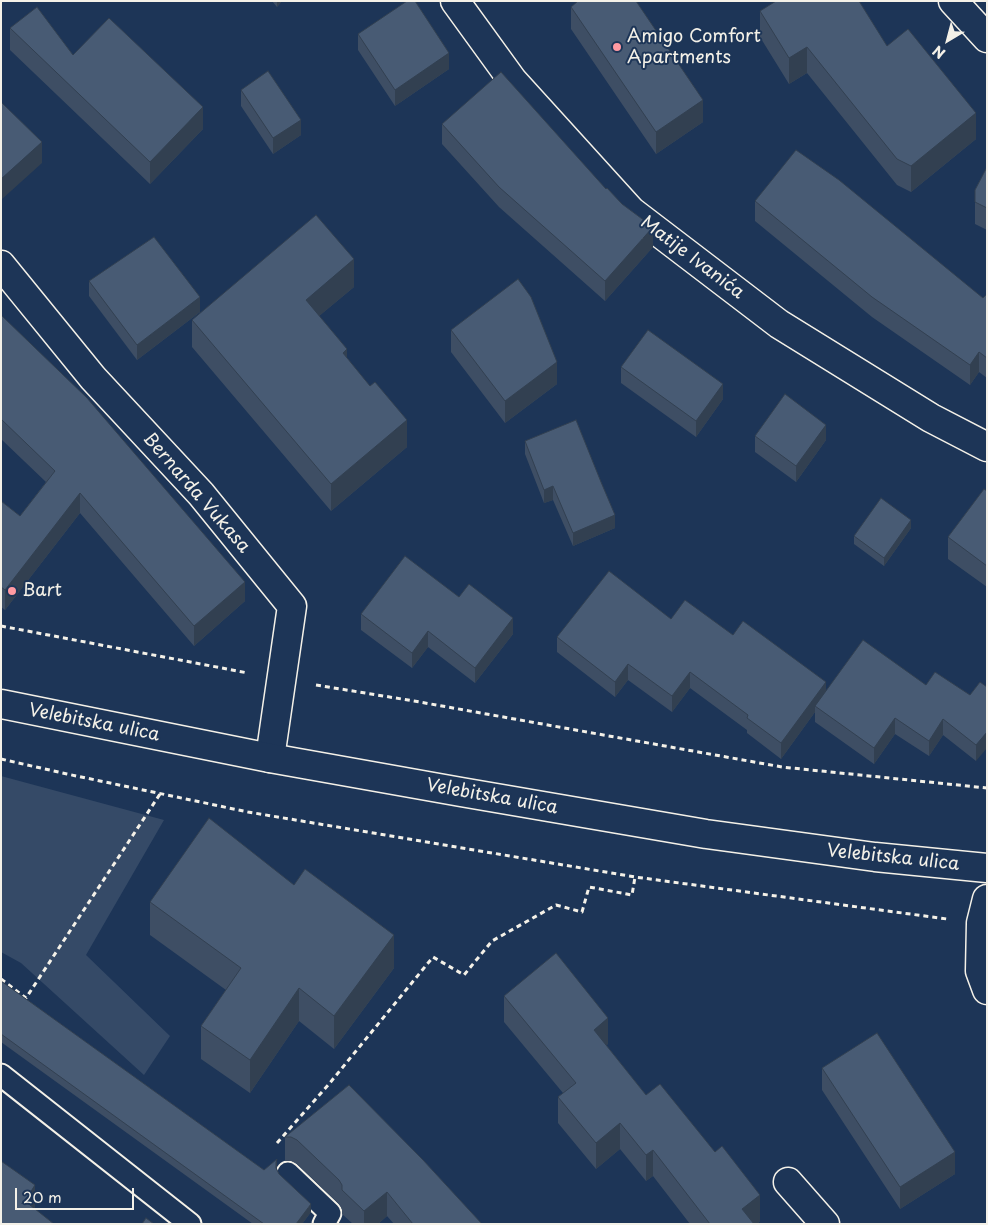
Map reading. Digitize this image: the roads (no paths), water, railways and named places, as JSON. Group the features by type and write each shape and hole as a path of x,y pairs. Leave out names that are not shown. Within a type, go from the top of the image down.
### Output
{"street":[{"name":"Matije Ivanića","path":"455,1 513,81 631,211 779,324 930,418 987,447"},
{"path":"953,1 987,38"},
{"name":"Bernarda Vukasa","path":"1,265 93,378 201,494 292,606 270,758"},
{"name":"Velebitska ulica","path":"1,704 270,758 706,834 875,857 987,868"},
{"path":"984,911 980,971 987,990"},
{"path":"788,1182 825,1224"}],"lane":[{"path":"1,1074 190,1224"},
{"path":"288,1173 330,1213 324,1224"}],"place":[{"name":"Amigo Comfort Apartments","path":"617,47"},
{"name":"Bart","path":"12,591"}]}
